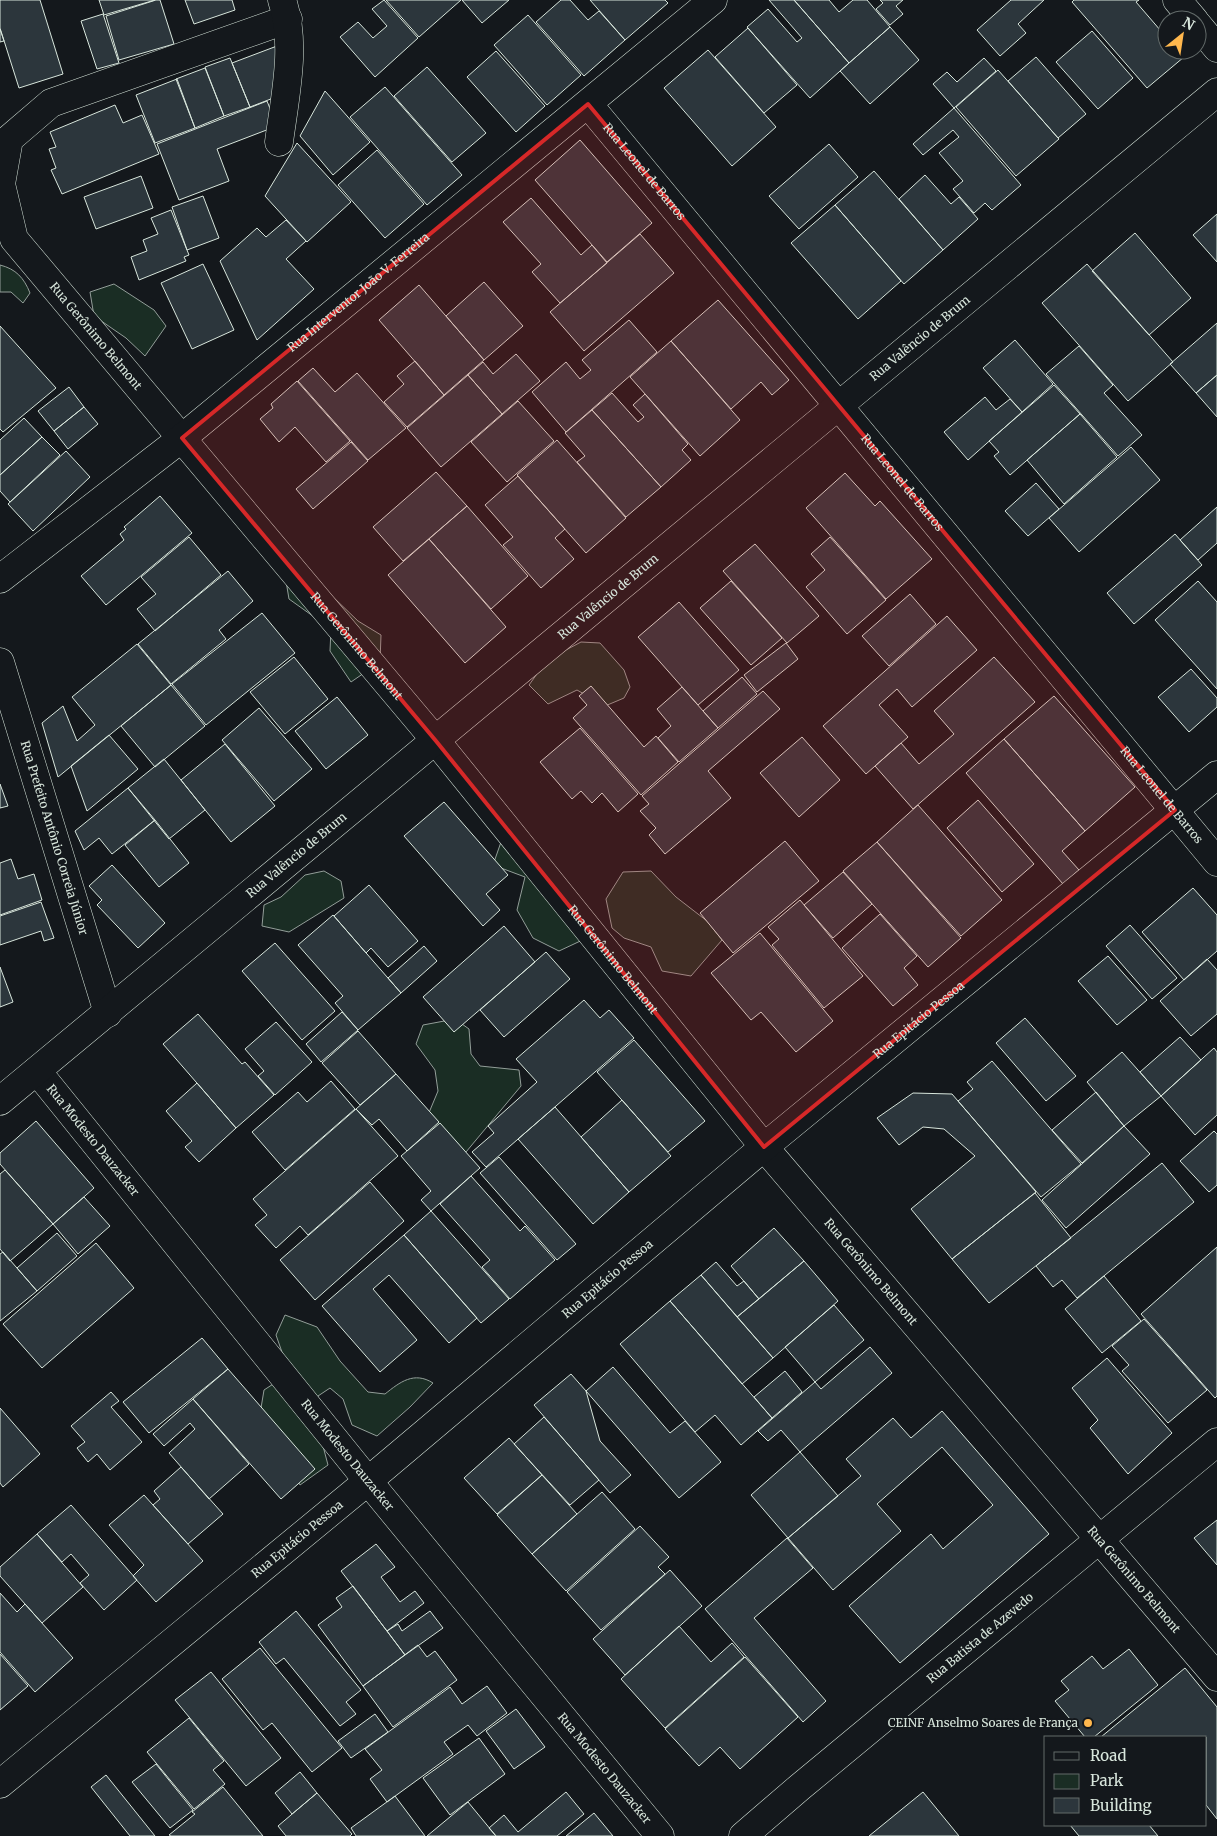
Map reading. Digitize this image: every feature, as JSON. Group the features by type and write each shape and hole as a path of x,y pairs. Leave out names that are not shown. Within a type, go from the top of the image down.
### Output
{"street":[{"name":"Rua Interventor João V. Ferreira","path":"0,579 182,438 713,0"},
{"path":"1177,0 1186,10"},
{"path":"7,241 1,184 9,139 51,103 285,9 288,82 279,142"},
{"path":"1207,36 1217,48"},
{"name":"Rua Valêncio de Brum","path":"0,1101 1217,92"},
{"name":"Rua Leonel de Barros","path":"588,104 1217,862"},
{"name":"Rua Gerônimo Belmont","path":"7,241 182,438 436,741 764,1147 1217,1677"},
{"name":"Rua Prefeito Antônio Correia Júnior","path":"0,662 108,1013"},
{"name":"Rua Epitácio Pessoa","path":"0,1784 368,1480 764,1147 1217,776"},
{"name":"Rua Modesto Dauzacker","path":"37,1071 368,1480 660,1836"},
{"name":"Rua Batista de Azevedo","path":"743,1836 1217,1442"}],"highlighted area":[{"path":"588,104 1175,810 764,1147 436,741 182,438"}],"green space":[{"path":"0,265 15,272 25,283 30,293 23,303 11,292 0,292"},
{"path":"114,284 154,310 166,326 145,356 126,338 94,316 90,292"},
{"path":"306,571 358,621 381,635 380,662 351,682 330,651 331,629 289,599 285,575"},
{"path":"581,642 600,643 624,670 630,687 624,698 605,706 577,690 548,704 529,685 547,660"},
{"path":"501,842 591,936 559,951 533,938 517,910 525,877 493,865"},
{"path":"324,871 341,881 344,898 289,932 262,926 264,905 281,897 305,875"},
{"path":"651,871 676,897 707,921 722,940 691,976 662,971 651,947 624,938 612,928 606,899 623,872"},
{"path":"455,1019 469,1029 471,1054 480,1066 519,1070 521,1086 466,1152 444,1151 429,1131 428,1115 438,1091 435,1070 416,1044 423,1025"},
{"path":"285,1315 317,1327 340,1361 368,1392 385,1394 402,1382 413,1378 420,1378 433,1383 410,1407 377,1436 352,1425 343,1399 330,1388 318,1396 319,1431 328,1465 300,1485 290,1466 259,1420 264,1390 284,1377 283,1355 276,1335"}],"building":[{"path":"0,0 40,0 63,74 19,88 0,28"},
{"path":"99,0 155,0 104,15"},
{"path":"160,0 174,44 119,60 106,16"},
{"path":"185,0 232,0 235,10 194,24"},
{"path":"384,0 418,38 375,77 340,37 358,22 373,38 387,26 372,9"},
{"path":"386,0 461,0 419,37"},
{"path":"462,0 509,0 482,23"},
{"path":"561,0 570,0 588,20 599,11 625,40 584,76 536,22"},
{"path":"590,0 665,0 668,3 625,40"},
{"path":"769,0 794,0 849,63 810,98 747,27 768,9 797,42 802,38"},
{"path":"794,0 829,0 839,12 853,0 867,0 890,27 849,63"},
{"path":"880,0 903,0 896,6 903,14 890,25 876,9 883,3"},
{"path":"1011,0 1044,0 1018,24 1026,33 1000,56 977,30"},
{"path":"1074,0 1139,0 1136,2 1157,26 1157,60 1180,60 1147,88 1072,2"},
{"path":"103,14 119,63 97,69 81,21"},
{"path":"528,15 581,75 547,105 494,45"},
{"path":"890,27 919,60 870,104 840,71"},
{"path":"748,28 797,85 764,113 715,57"},
{"path":"0,29 4,41 0,42"},
{"path":"1092,31 1133,78 1098,109 1056,62"},
{"path":"277,46 276,97 250,107 232,63"},
{"path":"708,50 776,127 732,166 664,88"},
{"path":"496,51 545,106 516,132 467,77"},
{"path":"1036,57 1086,114 1058,138 1008,81"},
{"path":"230,58 250,107 224,116 205,67"},
{"path":"984,58 996,71 954,108 933,84 947,72 957,82"},
{"path":"427,67 486,133 452,162 394,96"},
{"path":"205,68 224,116 195,128 176,79"},
{"path":"998,70 1059,139 1016,176 956,107"},
{"path":"177,79 195,128 155,143 136,95"},
{"path":"385,87 462,175 427,205 350,117"},
{"path":"325,91 370,142 333,175 300,136"},
{"path":"267,101 277,126 217,149 229,181 179,200 157,144"},
{"path":"115,105 123,123 142,115 159,154 62,194 51,170 56,168 49,149 56,147 50,132"},
{"path":"954,108 1021,185 992,210 985,203 974,213 953,189 963,181 939,153 959,137 953,130 923,155 913,144"},
{"path":"580,140 652,223 607,262 535,180"},
{"path":"297,143 351,202 307,242 265,196"},
{"path":"829,144 858,177 799,229 769,196"},
{"path":"377,150 424,204 385,238 338,185"},
{"path":"874,171 943,250 904,284 835,205"},
{"path":"925,175 951,204 959,197 978,219 943,250 899,199"},
{"path":"141,176 153,208 96,229 84,197"},
{"path":"203,196 219,238 187,250 172,207"},
{"path":"531,198 581,255 592,245 607,263 560,303 532,272 541,264 503,222"},
{"path":"835,205 901,281 858,319 791,243"},
{"path":"171,210 189,255 184,257 186,261 139,280 131,257 147,251 143,240 158,234 151,218"},
{"path":"1217,214 1217,262 1193,235"},
{"path":"286,220 306,241 286,259 314,289 257,340 220,261 257,228 266,237"},
{"path":"1135,233 1191,298 1149,335 1092,271"},
{"path":"640,234 674,273 584,351 550,312"},
{"path":"203,264 234,330 192,349 161,283"},
{"path":"1087,264 1173,362 1128,401 1042,303"},
{"path":"484,282 523,326 484,360 446,316"},
{"path":"419,285 484,360 444,395 379,320"},
{"path":"718,300 789,380 772,395 761,382 731,409 671,341"},
{"path":"629,320 657,352 566,432 532,392 566,362 580,379 591,370 582,360"},
{"path":"1217,323 1217,375 1196,393 1170,364"},
{"path":"0,326 56,388 3,432 0,429"},
{"path":"1015,340 1053,384 1022,412 983,368"},
{"path":"671,341 740,420 700,456 630,377"},
{"path":"1079,346 1113,385 1104,393 1142,435 1118,456 1046,374"},
{"path":"516,354 540,381 502,414 468,375 483,362 493,374"},
{"path":"415,361 444,395 407,427 384,402 404,384 397,376"},
{"path":"313,368 335,392 357,373 406,428 368,460 298,381"},
{"path":"468,375 502,414 441,467 407,428"},
{"path":"1217,375 1217,417 1196,393"},
{"path":"297,381 350,441 326,462 295,427 279,442 260,419 273,408 271,404"},
{"path":"1054,385 1080,414 1010,475 994,456 999,452 989,441"},
{"path":"69,387 84,407 54,431 38,411"},
{"path":"612,393 638,422 644,417 633,405 645,394 688,444 682,450 691,460 661,487 592,410"},
{"path":"985,397 996,410 1010,399 1022,412 968,460 944,432"},
{"path":"518,401 554,441 507,482 471,442"},
{"path":"84,407 98,424 68,449 54,431"},
{"path":"592,410 661,487 626,517 577,462 585,456 565,433"},
{"path":"1080,414 1117,457 1064,504 1027,460"},
{"path":"24,418 42,437 0,475 0,440"},
{"path":"42,437 60,455 10,502 0,491 0,475"},
{"path":"557,440 626,518 586,553 517,475"},
{"path":"351,442 368,461 313,509 296,489"},
{"path":"1131,447 1160,480 1079,552 1049,518"},
{"path":"66,451 90,477 33,531 8,504"},
{"path":"436,472 467,506 403,561 373,527"},
{"path":"845,473 875,506 880,501 932,559 886,599 806,508"},
{"path":"518,476 565,529 555,538 574,559 541,588 503,545 513,537 485,505"},
{"path":"1036,483 1059,509 1028,536 1005,511"},
{"path":"160,496 192,533 106,605 81,576 124,540 120,534 126,529 124,527"},
{"path":"467,506 528,576 491,609 429,539"},
{"path":"1217,507 1217,543 1198,560 1180,540"},
{"path":"1175,534 1202,565 1134,624 1107,593"},
{"path":"189,537 221,575 155,631 137,609 156,594 141,577"},
{"path":"830,537 886,600 847,634 806,587 825,570 811,554"},
{"path":"429,539 506,627 465,663 388,575"},
{"path":"755,544 819,616 787,643 723,571"},
{"path":"228,571 253,601 219,630 226,639 171,684 138,644"},
{"path":"731,581 782,638 751,665 700,608"},
{"path":"1198,581 1217,602 1217,689 1155,620"},
{"path":"910,594 936,624 889,666 862,636"},
{"path":"679,602 739,670 698,705 638,637"},
{"path":"262,613 295,653 206,725 172,684"},
{"path":"947,616 977,650 912,707 897,689 879,705 908,737 866,774 823,726"},
{"path":"786,643 798,659 757,692 744,675"},
{"path":"137,644 171,685 58,777 42,723 63,706 77,741 95,725 72,697"},
{"path":"294,657 328,699 285,734 250,692"},
{"path":"994,657 1035,702 913,809 875,766 901,743 919,764 954,734 934,711"},
{"path":"1191,669 1217,698 1217,707 1189,732 1158,697"},
{"path":"742,677 757,694 718,728 703,711"},
{"path":"171,685 205,726 155,767 121,726"},
{"path":"591,686 644,747 656,736 678,762 641,795 573,718 587,705 579,696"},
{"path":"682,687 718,728 679,762 658,738 671,726 657,709"},
{"path":"763,691 780,709 708,771 731,798 665,854 649,835 656,828 640,811 649,804 642,796"},
{"path":"1054,696 1135,787 1085,831 1004,739"},
{"path":"337,697 368,735 326,769 295,731"},
{"path":"259,708 312,769 274,801 222,740"},
{"path":"580,728 638,794 618,812 602,793 592,803 581,791 572,799 540,762"},
{"path":"109,735 138,769 87,811 71,766"},
{"path":"802,737 840,780 799,817 760,773"},
{"path":"1004,739 1085,831 1062,851 1079,870 1063,884 966,773"},
{"path":"225,744 275,806 231,842 181,780"},
{"path":"164,759 205,810 169,839 128,788"},
{"path":"0,784 8,806 0,808"},
{"path":"128,788 155,820 112,854 99,838 84,850 75,831"},
{"path":"978,800 1034,864 1002,892 947,828"},
{"path":"444,802 508,875 486,894 500,910 483,926 404,836"},
{"path":"918,805 1002,900 961,936 877,842"},
{"path":"155,820 189,863 159,887 125,845"},
{"path":"785,841 819,881 733,953 700,913"},
{"path":"877,842 961,938 928,967 843,871"},
{"path":"11,859 18,879 34,874 42,900 0,915 0,863"},
{"path":"112,865 165,923 138,948 97,905 102,900 89,886"},
{"path":"843,872 872,904 833,938 804,905"},
{"path":"369,885 418,941 388,967 371,948 366,953 334,916"},
{"path":"1193,888 1217,915 1217,951 1184,980 1142,932"},
{"path":"800,900 863,976 824,1008 772,945 779,939 768,927"},
{"path":"41,902 54,938 44,941 41,931 0,945 0,916"},
{"path":"880,914 917,956 904,968 918,985 893,1006 842,948"},
{"path":"333,915 401,993 358,1030 335,1003 343,996 298,945"},
{"path":"1130,925 1177,978 1152,999 1106,946"},
{"path":"504,926 535,962 454,1032 423,997"},
{"path":"760,933 833,1021 796,1052 761,1012 751,1020 711,973"},
{"path":"275,943 335,1011 302,1040 242,971"},
{"path":"424,946 437,961 401,993 388,978"},
{"path":"546,952 570,979 504,1037 480,1010"},
{"path":"1108,956 1147,1000 1117,1025 1078,981"},
{"path":"1207,959 1217,970 1217,1014 1191,1036 1160,1001"},
{"path":"0,967 13,1002 0,1007"},
{"path":"584,1000 600,1018 609,1010 634,1038 486,1167 472,1152 494,1133 488,1126 537,1082 516,1059"},
{"path":"342,1012 358,1030 321,1062 306,1044"},
{"path":"198,1014 242,1064 245,1062 274,1095 236,1128 163,1044"},
{"path":"1025,1018 1076,1076 1046,1101 996,1043"},
{"path":"276,1022 312,1062 275,1095 258,1076 264,1071 245,1049"},
{"path":"358,1031 396,1074 360,1105 322,1063"},
{"path":"1180,1037 1201,1060 1161,1096 1140,1072"},
{"path":"634,1040 705,1121 668,1152 597,1072"},
{"path":"1214,1048 1217,1052 1217,1115 1195,1135 1161,1096"},
{"path":"1122,1052 1161,1096 1124,1126 1087,1082"},
{"path":"992,1061 1081,1164 1041,1197 958,1101 973,1089 967,1082"},
{"path":"396,1074 439,1122 407,1151 379,1119 372,1125 356,1109"},
{"path":"331,1081 355,1109 285,1170 252,1132 298,1092 307,1102"},
{"path":"197,1083 236,1128 199,1162 185,1147 192,1141 166,1111"},
{"path":"1096,1092 1124,1126 1082,1163 1052,1130"},
{"path":"913,1093 952,1094 1036,1192 952,1259 911,1209 975,1156 944,1129 923,1127 899,1145 877,1118"},
{"path":"622,1100 671,1156 629,1192 581,1137"},
{"path":"555,1107 629,1192 593,1224 518,1139"},
{"path":"356,1109 398,1156 308,1235 300,1226 276,1248 255,1225 267,1215 253,1199"},
{"path":"36,1121 94,1188 53,1224 0,1164 0,1153"},
{"path":"440,1123 480,1168 431,1211 421,1200 431,1191 401,1156"},
{"path":"1124,1126 1150,1154 1066,1228 1042,1200"},
{"path":"1214,1131 1217,1134 1217,1185 1209,1192 1180,1161"},
{"path":"499,1157 576,1244 557,1260 480,1173"},
{"path":"1162,1163 1194,1202 1077,1298 1062,1280 1053,1287 1036,1266"},
{"path":"5,1170 53,1224 10,1261 0,1249 0,1174"},
{"path":"471,1176 520,1231 525,1226 555,1260 510,1299 482,1267 490,1260 440,1204"},
{"path":"370,1182 404,1221 315,1300 280,1260"},
{"path":"1035,1193 1071,1238 989,1303 952,1259"},
{"path":"84,1197 110,1226 78,1254 53,1224"},
{"path":"431,1211 509,1299 481,1323 404,1235"},
{"path":"774,1228 804,1261 759,1299 731,1266"},
{"path":"57,1233 77,1256 37,1291 17,1268"},
{"path":"404,1235 477,1318 449,1343 389,1275 373,1289 417,1340 380,1372 322,1306"},
{"path":"96,1243 134,1288 42,1368 3,1324"},
{"path":"1217,1247 1217,1396 1215,1398 1141,1314"},
{"path":"3,1252 37,1291 0,1321 0,1254"},
{"path":"804,1261 838,1301 773,1358 737,1317"},
{"path":"716,1262 737,1286 744,1281 759,1299 737,1317 701,1275"},
{"path":"701,1275 773,1358 742,1384 670,1301"},
{"path":"1104,1276 1141,1321 1102,1353 1065,1309"},
{"path":"670,1301 772,1418 741,1445 715,1415 695,1432 620,1344"},
{"path":"834,1305 864,1340 815,1382 785,1347"},
{"path":"1144,1319 1207,1390 1168,1423 1122,1371 1129,1365 1112,1346"},
{"path":"202,1338 228,1369 149,1433 123,1402"},
{"path":"870,1347 892,1373 800,1452 781,1430 768,1441 758,1431 815,1382 821,1389"},
{"path":"1107,1358 1172,1433 1128,1474 1090,1428 1098,1420 1072,1388"},
{"path":"613,1367 670,1433 685,1421 721,1462 679,1498 586,1391"},
{"path":"228,1369 315,1469 281,1499 193,1399"},
{"path":"785,1371 802,1392 772,1418 754,1397"},
{"path":"571,1374 586,1391 600,1441 631,1475 610,1493 534,1405"},
{"path":"111,1392 119,1401 111,1407 142,1442 110,1470 97,1454 88,1462 77,1448 85,1442 71,1426"},
{"path":"193,1399 249,1464 209,1499 169,1453 195,1429 190,1423 164,1446 153,1434"},
{"path":"0,1408 40,1454 3,1487 0,1483"},
{"path":"942,1411 1049,1534 900,1663 849,1606 931,1534 943,1549 993,1505 942,1447 877,1504 901,1531 833,1590 788,1538 861,1476 846,1459 893,1418 911,1438"},
{"path":"544,1417 599,1480 570,1505 514,1444"},
{"path":"509,1438 542,1475 497,1514 464,1478"},
{"path":"800,1452 838,1496 788,1538 751,1495"},
{"path":"181,1467 223,1514 188,1544 153,1505 160,1499 154,1491"},
{"path":"542,1475 577,1514 532,1554 497,1515"},
{"path":"602,1492 635,1529 566,1591 532,1554"},
{"path":"144,1495 203,1561 156,1602 133,1576 144,1565 109,1525"},
{"path":"71,1505 137,1580 104,1610 80,1583 89,1575 71,1554 62,1562 37,1534"},
{"path":"1217,1520 1217,1565 1194,1538"},
{"path":"640,1526 669,1557 658,1567 665,1574 601,1630 567,1592"},
{"path":"37,1534 83,1587 42,1623 0,1576 0,1567"},
{"path":"787,1538 813,1568 754,1618 826,1701 803,1722 705,1609"},
{"path":"376,1544 395,1567 381,1577 400,1602 415,1591 424,1603 387,1631 341,1571"},
{"path":"670,1570 702,1606 625,1675 593,1639"},
{"path":"353,1586 405,1655 363,1686 318,1625 342,1607 336,1598"},
{"path":"0,1593 17,1612 25,1604 73,1658 35,1692 0,1652"},
{"path":"296,1611 361,1690 346,1702 356,1714 340,1726 284,1658 276,1664 259,1642"},
{"path":"430,1611 443,1628 405,1655 387,1631 398,1624 402,1631"},
{"path":"679,1626 711,1662 732,1643 744,1657 665,1728 621,1679"},
{"path":"418,1645 427,1657 435,1651 457,1680 393,1727 363,1686"},
{"path":"260,1648 342,1748 312,1772 272,1723 263,1730 222,1679"},
{"path":"1129,1649 1158,1685 1095,1736 1084,1736 1055,1701 1069,1690 1061,1681 1092,1656 1103,1669"},
{"path":"0,1654 28,1686 0,1710"},
{"path":"745,1657 798,1717 740,1769 720,1747 699,1766 665,1729"},
{"path":"1185,1668 1217,1707 1217,1819 1207,1806 1207,1736 1102,1736"},
{"path":"211,1672 281,1758 246,1786 175,1700"},
{"path":"487,1686 507,1713 477,1736 468,1725 444,1742 453,1754 387,1802 370,1779 382,1770 365,1749 450,1687 462,1704"},
{"path":"516,1709 545,1747 514,1769 486,1731"},
{"path":"375,1714 388,1732 351,1758 338,1741"},
{"path":"189,1718 224,1761 213,1770 225,1784 194,1809 147,1752"},
{"path":"479,1738 505,1774 450,1815 423,1778"},
{"path":"156,1764 193,1810 170,1828 132,1782"},
{"path":"300,1772 317,1793 292,1814 275,1793"},
{"path":"106,1775 155,1836 130,1836 91,1787"},
{"path":"223,1787 263,1836 169,1835 195,1814 192,1812"},
{"path":"566,1792 584,1814 557,1836 496,1836 489,1828 504,1815 518,1832"},
{"path":"923,1792 959,1836 869,1836"},
{"path":"317,1793 352,1834 350,1836 286,1836 278,1826"},
{"path":"395,1796 425,1836 356,1836 351,1828"},
{"path":"468,1802 496,1836 427,1836"},
{"path":"594,1813 613,1836 566,1836"},
{"path":"1071,1826 1150,1826 1158,1836 1079,1836"}],"place":[{"name":"CEINF Anselmo Soares de França","path":"1088,1723"}]}
